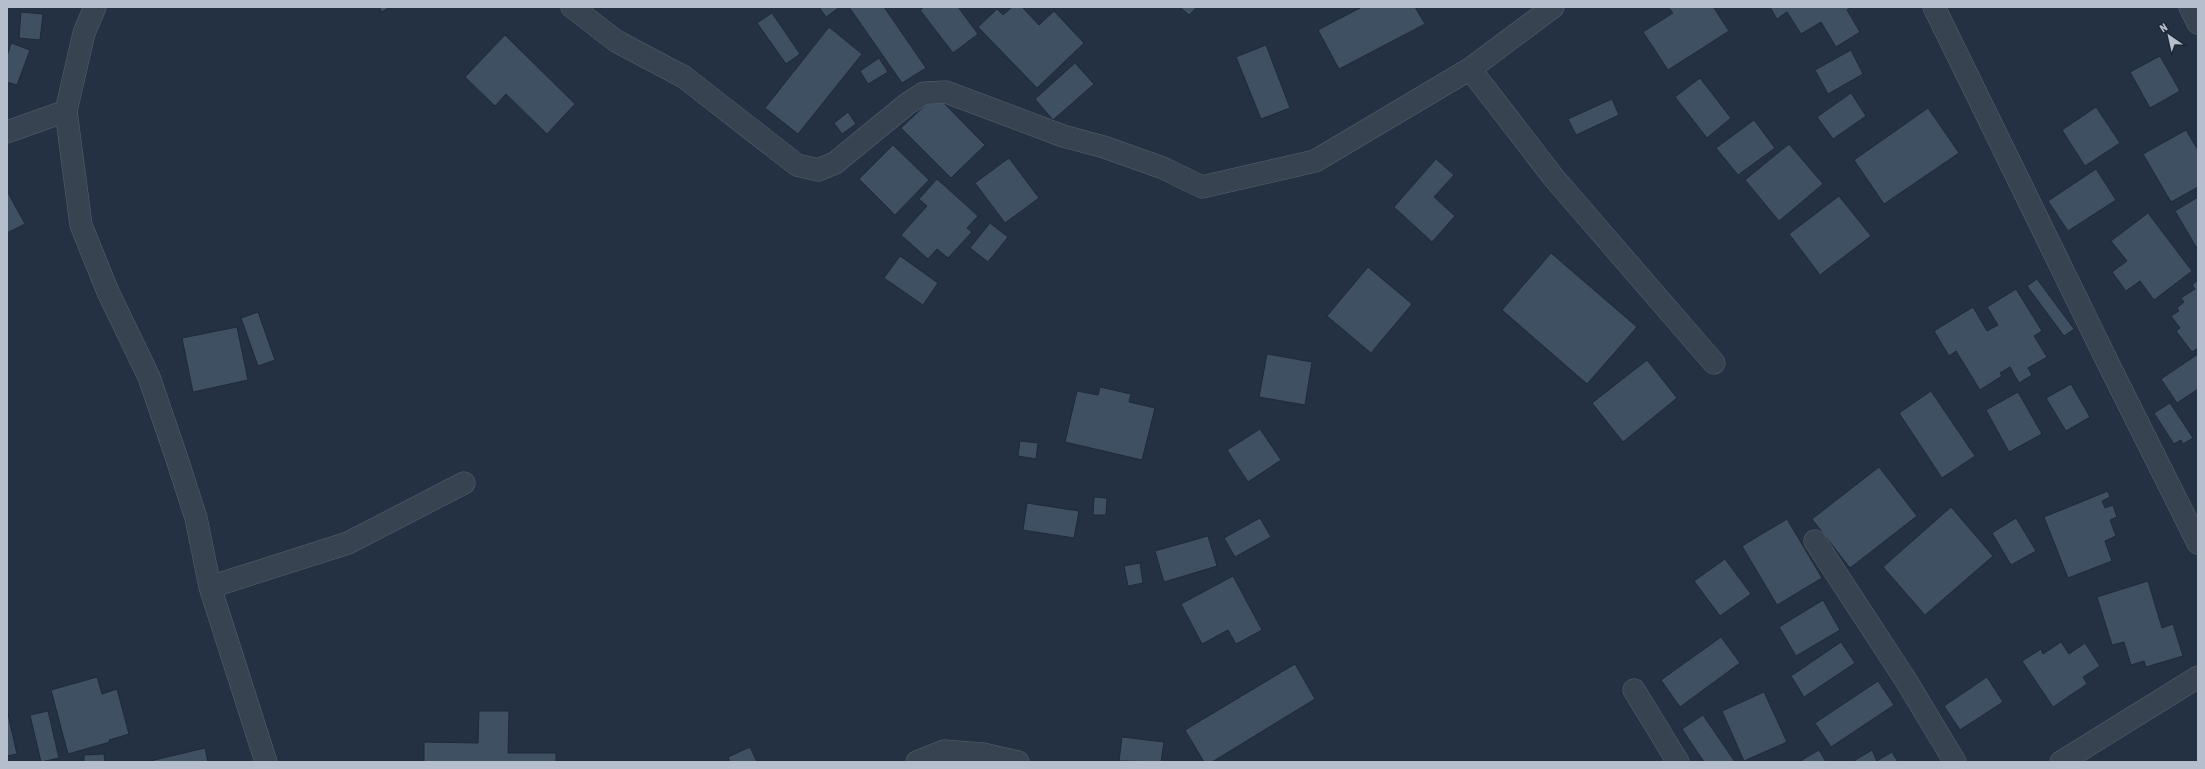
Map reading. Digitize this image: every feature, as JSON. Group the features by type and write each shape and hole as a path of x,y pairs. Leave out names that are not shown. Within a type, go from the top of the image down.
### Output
{"street":[{"path":"94,7 84,33 66,111 81,225 108,292 149,377 196,518 210,587 266,762"},
{"path":"572,7 616,41 684,77 797,165 818,170 835,163 907,104 924,93 946,92 1063,136 1104,147 1163,168 1202,187 1314,161 1470,69 1553,7"},
{"path":"1934,7 2106,360 2198,543"},
{"path":"1470,69 1554,178 1714,363"},
{"path":"7,132 66,111"},
{"path":"210,587 348,543 464,483"},
{"path":"1814,541 1907,682 1955,762"},
{"path":"2062,762 2198,677"},
{"path":"1634,690 1678,762"},
{"path":"917,762 944,751 983,754 1018,762"}],"building":[{"path":"379,7 390,7 382,12"},
{"path":"819,7 840,7 826,17"},
{"path":"849,7 884,7 926,68 902,83"},
{"path":"924,7 958,7 978,34 953,53 920,10"},
{"path":"1012,7 1022,7 1039,25 1054,11 1084,43 1037,88 978,27 997,9 1003,15"},
{"path":"1180,7 1197,7 1189,15"},
{"path":"1362,7 1415,7 1425,24 1339,69 1318,30"},
{"path":"1668,7 1716,7 1714,8 1729,31 1668,70 1643,32 1673,13"},
{"path":"1770,7 1851,7 1847,10 1860,32 1836,47 1821,22 1801,34 1787,12 1777,19"},
{"path":"21,12 43,14 40,40 19,38"},
{"path":"772,13 800,54 786,64 757,23"},
{"path":"829,27 862,54 798,134 765,108"},
{"path":"505,35 575,104 547,134 506,94 495,106 465,77"},
{"path":"11,43 30,50 17,85 7,82 7,56"},
{"path":"1266,45 1290,108 1261,119 1236,57"},
{"path":"1851,50 1863,74 1828,94 1815,70"},
{"path":"2160,56 2180,91 2150,108 2130,72"},
{"path":"879,58 888,72 868,84 860,71"},
{"path":"1075,63 1094,84 1053,120 1035,99"},
{"path":"1700,78 1731,118 1707,138 1675,97"},
{"path":"1851,93 1866,116 1833,139 1817,117"},
{"path":"936,95 985,145 951,178 901,128"},
{"path":"1612,99 1619,115 1576,135 1568,119"},
{"path":"2096,107 2120,143 2085,166 2062,130"},
{"path":"1928,108 1959,153 1884,204 1854,160"},
{"path":"848,112 856,124 842,134 834,123"},
{"path":"1754,120 1775,148 1738,175 1716,148"},
{"path":"2186,130 2198,150 2198,187 2171,202 2143,154"},
{"path":"1789,144 1823,184 1779,221 1745,180"},
{"path":"893,145 929,180 895,215 859,179"},
{"path":"1009,158 1039,198 1005,223 975,183"},
{"path":"1436,159 1454,175 1434,197 1455,216 1432,242 1394,207"},
{"path":"2096,169 2116,200 2068,231 2048,201"},
{"path":"937,179 978,216 967,228 972,232 948,258 937,249 928,259 901,235 927,206 919,199"},
{"path":"7,191 25,224 7,233"},
{"path":"1839,196 1871,236 1820,275 1789,234"},
{"path":"2198,197 2198,250 2175,211"},
{"path":"2148,213 2192,271 2154,300 2140,281 2126,291 2112,272 2127,261 2111,241"},
{"path":"990,223 1008,237 988,262 970,248"},
{"path":"1551,253 1637,327 1587,384 1502,310"},
{"path":"900,256 938,283 923,305 884,278"},
{"path":"1368,267 1412,304 1371,353 1327,316"},
{"path":"2037,279 2074,329 2064,336 2027,286"},
{"path":"2198,280 2198,348 2192,352 2176,331 2180,328 2171,316 2179,311 2177,308 2184,302 2181,298 2195,289 2192,285"},
{"path":"2016,289 2042,331 2034,336 2047,357 2028,368 2032,375 2019,383 2010,367 2000,373 2002,376 1980,390 1956,351 1949,356 1934,331 1973,307 1987,331 1998,325 1987,307"},
{"path":"258,312 275,360 258,366 241,318"},
{"path":"237,327 248,380 193,392 182,338"},
{"path":"1267,354 1312,362 1305,405 1259,397"},
{"path":"2198,354 2198,389 2177,403 2161,379"},
{"path":"1647,360 1677,398 1623,442 1592,403"},
{"path":"2071,384 2090,417 2066,431 2046,398"},
{"path":"1100,387 1131,394 1129,402 1155,408 1142,460 1065,442 1077,391 1098,395"},
{"path":"1931,391 1975,456 1942,478 1899,413"},
{"path":"2018,392 2042,434 2009,452 1986,410"},
{"path":"2170,403 2193,438 2183,444 2181,440 2174,444 2154,413"},
{"path":"1260,429 1281,460 1248,482 1227,450"},
{"path":"1020,441 1038,443 1036,459 1018,456"},
{"path":"1879,467 1917,516 1850,568 1812,519"},
{"path":"2108,491 2110,497 2102,501 2105,508 2113,505 2117,517 2110,520 2116,536 2105,541 2112,561 2068,578 2044,517"},
{"path":"1094,497 1107,498 1106,515 1093,515"},
{"path":"1027,503 1079,511 1074,538 1023,530"},
{"path":"1951,507 1993,556 1925,615 1883,567"},
{"path":"1260,518 1271,537 1235,557 1224,538"},
{"path":"2016,518 2036,551 2011,565 1992,533"},
{"path":"1787,519 1822,578 1777,605 1742,546"},
{"path":"1208,536 1217,566 1164,582 1155,551"},
{"path":"1725,559 1751,594 1720,616 1694,581"},
{"path":"1140,563 1143,583 1128,586 1124,566"},
{"path":"1233,576 1262,630 1236,644 1228,630 1202,644 1181,604"},
{"path":"2148,581 2162,628 2173,624 2183,656 2146,667 2144,661 2131,665 2124,642 2112,645 2097,597"},
{"path":"1823,600 1840,630 1796,656 1779,627"},
{"path":"1721,637 1740,663 1680,707 1661,680"},
{"path":"1841,642 1855,663 1804,697 1791,676"},
{"path":"2061,642 2069,654 2085,643 2100,666 2083,677 2087,684 2053,707 2022,661 2041,649 2043,654"},
{"path":"1295,664 1315,699 1212,762 1204,762 1185,730"},
{"path":"97,677 102,694 117,689 129,734 109,740 110,742 68,754 51,690"},
{"path":"1987,677 2003,702 1960,730 1944,706"},
{"path":"1878,681 1894,705 1831,747 1815,723"},
{"path":"1764,692 1787,742 1744,761 1722,711"},
{"path":"7,710 17,754 7,756"},
{"path":"48,711 59,758 41,762 30,715"},
{"path":"479,711 509,711 508,753 556,753 556,762 424,762 424,742 478,743"},
{"path":"1703,715 1735,762 1704,762 1682,729"},
{"path":"1122,737 1164,742 1161,762 1119,761"},
{"path":"750,747 757,762 730,762 728,757"},
{"path":"205,748 208,762 150,762 150,761"},
{"path":"1819,750 1826,762 1803,762 1802,760"},
{"path":"1872,750 1877,761 1892,752 1898,762 1852,762"},
{"path":"104,754 105,762 84,762 84,755"}]}
